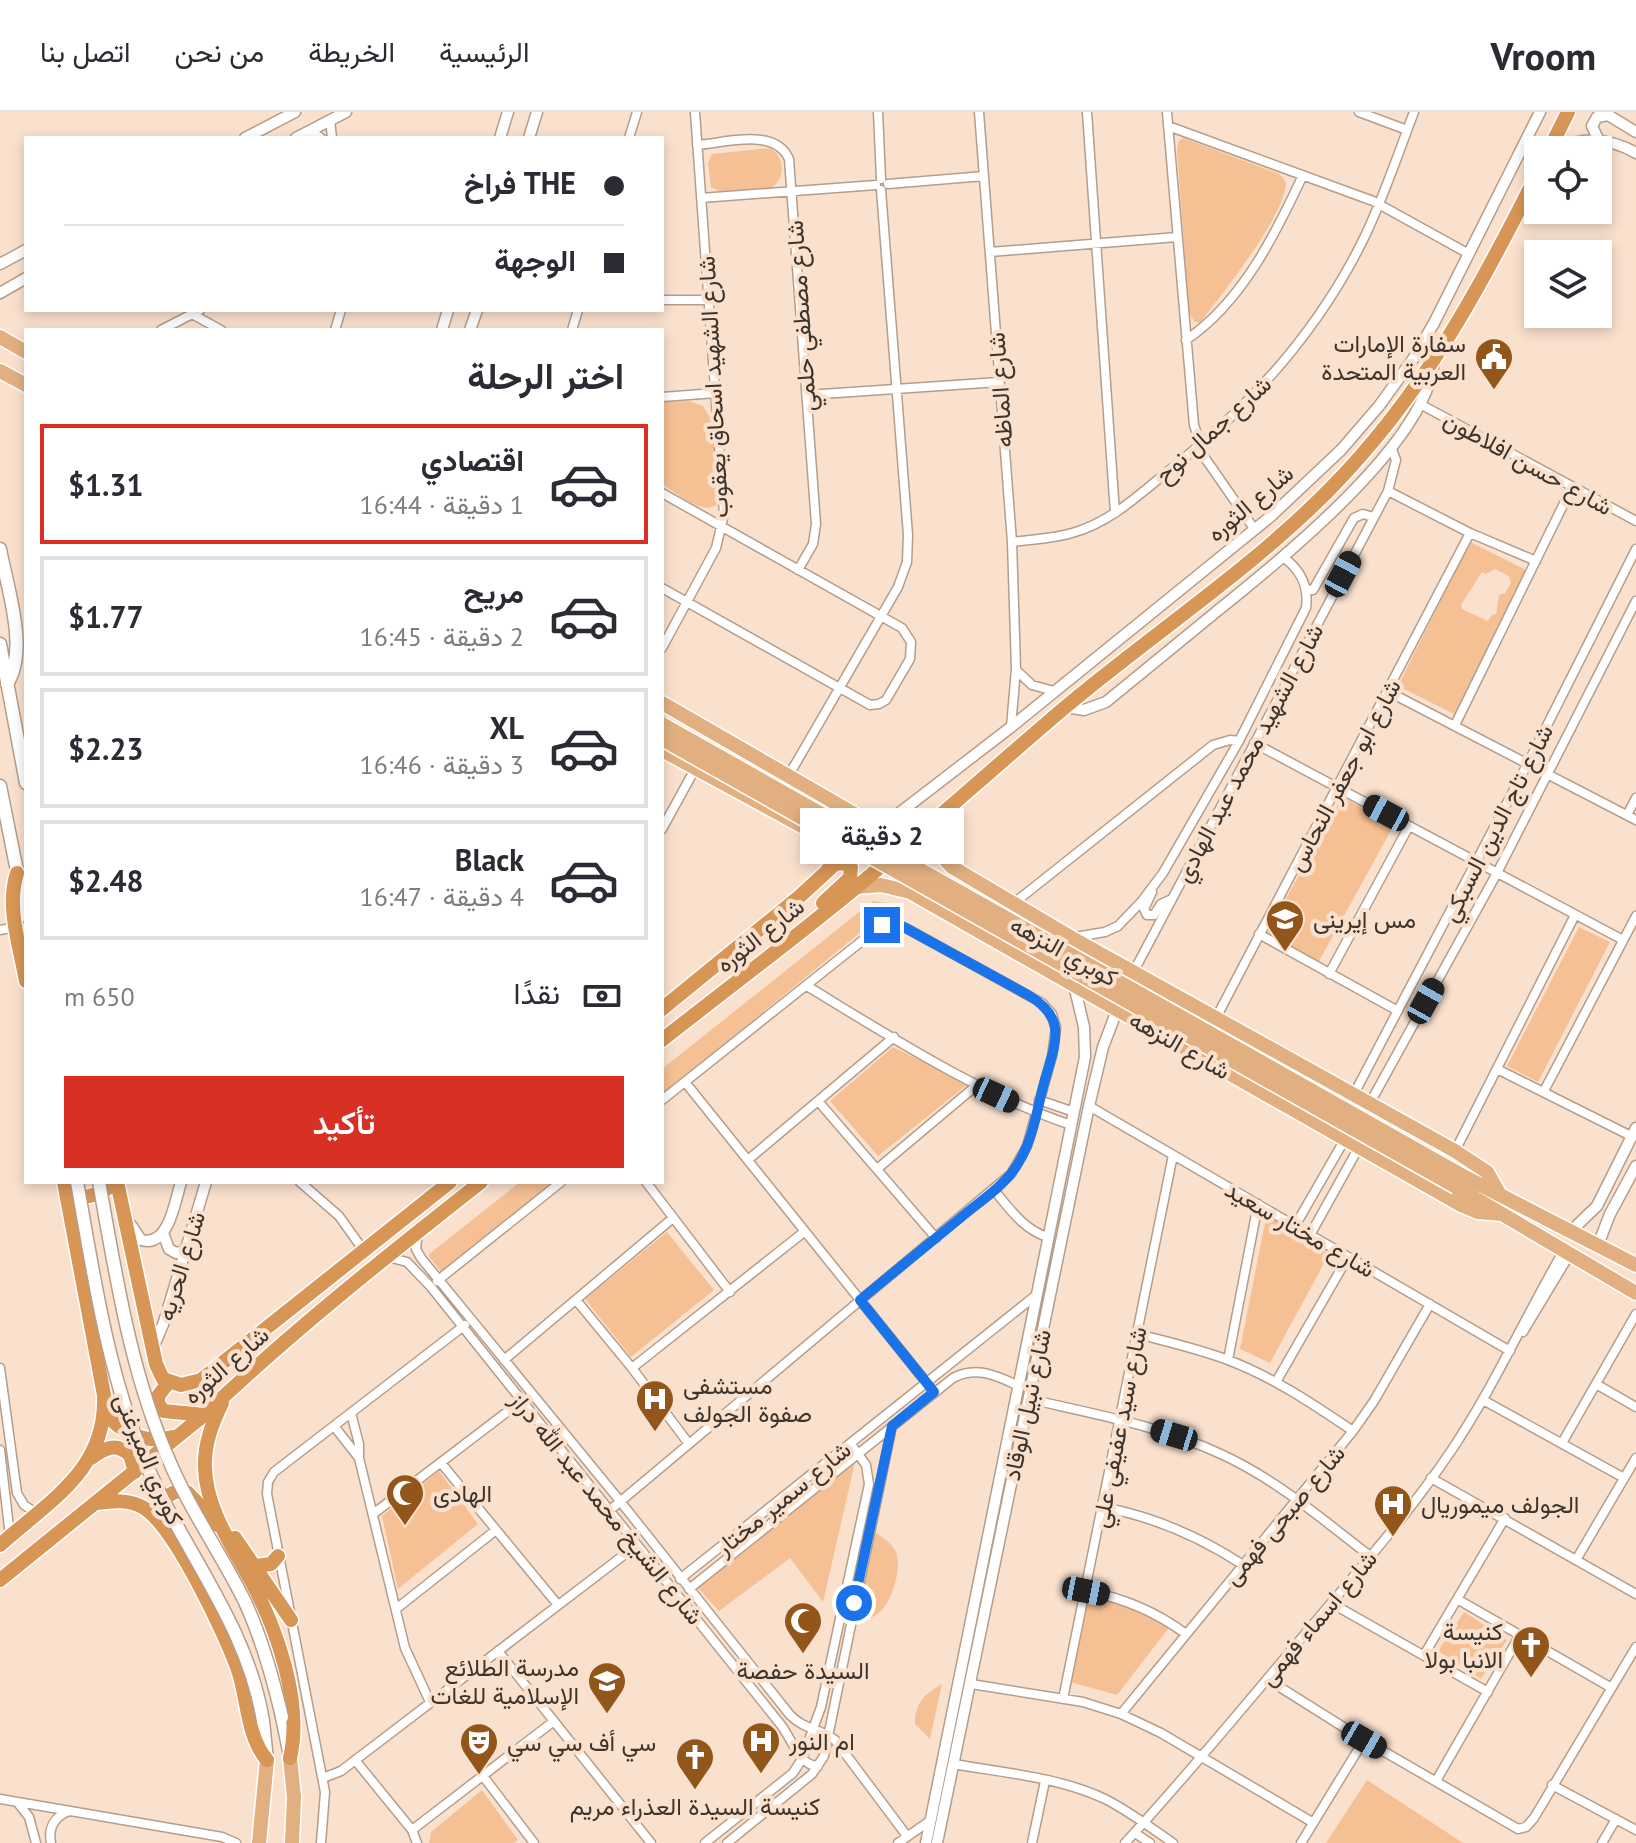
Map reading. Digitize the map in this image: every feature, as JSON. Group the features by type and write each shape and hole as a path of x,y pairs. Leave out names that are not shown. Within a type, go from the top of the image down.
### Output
{"highway":[{"path":"1557,136 1568,112"},
{"name":"شارع الثوره","path":"664,1038 857,887 1066,707 1309,509 1370,445 1434,363 1485,278 1524,200"},
{"path":"807,926 814,910 852,873 843,862 828,870"},
{"name":"شارع الثوره","path":"664,1007 828,870"},
{"path":"17,873 13,898 22,919 24,950"},
{"path":"65,1189 79,1198 93,1196 113,1184"},
{"name":"شارع الثوره","path":"116,1184 160,1373 169,1382 188,1385 201,1380 448,1184"},
{"name":"شارع الثوره","path":"0,1580 204,1415 388,1256 478,1184"},
{"path":"5,1541 74,1480 91,1458 100,1436 104,1395 65,1189"},
{"path":"169,1382 158,1396 158,1404 164,1411 204,1415"},
{"path":"226,1394 209,1432 205,1459 209,1495 259,1597 279,1647 292,1710 290,1758"},
{"path":"104,1411 120,1429 135,1436 161,1440 178,1436"},
{"path":"91,1458 106,1448 119,1448 130,1455 135,1472"},
{"path":"162,1525 165,1500 175,1492 183,1491 194,1497 208,1517 236,1540 291,1620"},
{"path":"96,1503 132,1503 149,1511 162,1525 208,1601 224,1635 241,1680 253,1736 267,1760"},
{"path":"256,1566 271,1564 278,1556"}],"main road":[{"path":"0,337 24,351"},
{"path":"3,374 24,384"},
{"path":"0,549 18,647 16,667 7,684"},
{"path":"0,644 24,773"},
{"path":"664,704 863,819 876,831 879,852 871,875"},
{"name":"كوبري النزهه","path":"664,725 1461,1182"},
{"name":"كوبري النزهه","path":"664,740 1461,1182"},
{"path":"664,751 826,840 832,855 828,870"},
{"path":"775,812 788,809 796,802 799,792 792,777"},
{"path":"0,786 17,873"},
{"name":"شارع النزهه","path":"942,814 937,839 943,857 952,867 1072,938 1455,1151 1487,1172 1500,1195"},
{"name":"شارع النزهه","path":"857,887 875,885 904,890 1469,1209 1502,1214"},
{"path":"977,930 985,906 1000,895"},
{"name":"شارع النزهه","path":"1461,1182 1500,1195 1636,1265"},
{"name":"شارع النزهه","path":"1461,1182 1502,1214 1636,1293"},
{"name":"كوبري الميرغنى","path":"77,1184 105,1337 131,1424 168,1510 238,1635 254,1677 267,1760"},
{"name":"كوبري الميرغنى","path":"99,1184 126,1329 150,1413 186,1498 252,1617 271,1671 290,1758"},
{"path":"290,1758 294,1797 292,1843"},
{"path":"259,1843 267,1760"}],"street":[{"path":"249,136 295,112"},
{"path":"300,136 346,112"},
{"path":"501,136 508,112"},
{"path":"530,136 537,112"},
{"path":"630,136 637,112"},
{"name":"شارع الشهيد اسحاق يعقوب","path":"664,644 716,548 722,527 724,500 695,112"},
{"path":"792,777 902,579 908,553 878,112"},
{"name":"شارع الماظه","path":"979,112 1012,542 1016,669 1011,727"},
{"path":"1087,112 1115,513"},
{"path":"1167,112 1193,419 1200,446 1255,530"},
{"path":"1359,112 1407,130"},
{"name":"شارع جمال نوح","path":"1012,542 1069,534 1115,513 1200,446 1265,384 1310,329 1349,269 1380,204 1414,112"},
{"name":"شارع الثوره","path":"876,831 1011,727 1255,530 1323,469 1391,391 1434,323 1540,112"},
{"path":"1596,136 1592,126 1597,117 1606,114 1636,132"},
{"path":"330,120 331,136"},
{"path":"1168,126 1380,204 1469,254"},
{"path":"311,130 318,136"},
{"name":"شارع مصطفي حلمي","path":"697,145 760,139 776,143 789,159 816,529 813,544 798,570"},
{"path":"1612,142 1636,153"},
{"path":"1186,340 1214,318 1237,291 1272,236 1303,175"},
{"path":"701,198 984,176"},
{"path":"990,252 1177,237"},
{"path":"0,264 24,251"},
{"path":"0,293 24,279"},
{"path":"664,300 709,300"},
{"path":"165,328 196,312 218,328"},
{"name":"شارع الثوره","path":"1066,707 1090,709 1106,702 1283,557 1343,501 1391,447 1420,404 1428,388 1434,363"},
{"path":"807,395 999,382"},
{"path":"664,397 716,393"},
{"name":"شارع حسن افلاطون","path":"1420,404 1636,521"},
{"name":"شارع الشهيد محمد عبد الهادي","path":"1134,971 1388,491 1396,460 1391,447"},
{"path":"1455,725 1572,487"},
{"path":"1388,491 1470,533 1536,561"},
{"path":"664,494 906,632 912,648 910,659 889,696 879,704 870,705 664,589"},
{"path":"1306,589 1313,590 1354,518 1363,514 1373,517"},
{"name":"شارع ابو جعفر النحاس","path":"1217,1016 1470,533"},
{"name":"شارع تاج الدين السبكي","path":"1354,1094 1477,862 1636,549"},
{"name":"شارع الشهيد محمد عبد الهادي","path":"1072,938 1092,936 1118,926 1152,888 1239,741 1304,615 1306,589 1298,571 1283,557"},
{"name":"شارع تاج الدين السبكي","path":"1370,1103 1497,873 1633,615 1636,601"},
{"path":"1016,669 1032,685 1054,691"},
{"path":"1389,692 1636,820"},
{"path":"1014,903 1213,745 1239,741"},
{"path":"1254,743 1623,940"},
{"path":"664,825 695,769"},
{"path":"1627,815 1636,798"},
{"path":"1329,974 1409,826"},
{"path":"1152,888 1144,909 1147,915 1154,915 1161,904 1172,899"},
{"path":"1455,1151 1575,915"},
{"path":"1544,1091 1636,916"},
{"path":"0,930 22,919"},
{"path":"609,1511 994,1190 1020,1160 1039,1100 1056,1027 1052,1014 1035,999 906,928 894,923 882,925 664,1098"},
{"path":"1259,934 1398,1011"},
{"name":"شارع نبيل الوقاد","path":"937,1843 1089,1106 1103,1047 1134,971"},
{"name":"شارع نبيل الوقاد","path":"926,1843 1086,1045 1074,985"},
{"path":"807,986 977,1085 1035,1113 1071,1125"},
{"path":"749,1159 894,1037"},
{"path":"1086,1045 1093,1042 1103,1047"},
{"path":"1497,1069 1634,1132 1597,1206 1571,1231"},
{"path":"685,1082 934,1392"},
{"path":"877,1169 977,1085"},
{"path":"1039,1100 1074,1112"},
{"path":"818,1101 936,1238"},
{"name":"شارع مختار سعيد","path":"1089,1106 1510,1351"},
{"path":"1295,1226 1345,1139"},
{"path":"1310,1235 1359,1147"},
{"name":"شارع سيد عفيفي علي","path":"1063,1699 1173,1155"},
{"path":"1598,1245 1610,1214 1636,1166"},
{"name":"شارع الحريه","path":"122,1211 141,1240 154,1240 163,1233 180,1184"},
{"name":"شارع الحريه","path":"153,1348 164,1322 205,1184"},
{"path":"306,1184 339,1216 365,1252"},
{"path":"431,1287 559,1184"},
{"path":"648,1184 730,1292"},
{"path":"994,1190 1022,1224 1047,1237"},
{"path":"1228,1360 1258,1204"},
{"path":"1597,1206 1610,1214"},
{"path":"504,1360 673,1218"},
{"name":"شارع الشيخ محمد عبد الله دراز","path":"418,1232 418,1254 790,1715 802,1726 827,1735"},
{"path":"632,1368 804,1232"},
{"path":"163,1233 170,1251 185,1251"},
{"name":"شارع اسماء فهمى","path":"1125,1843 1331,1603 1431,1478 1483,1400 1531,1307 1567,1252"},
{"name":"شارع الشيخ محمد عبد الله دراز","path":"388,1256 407,1262 431,1287 781,1725 802,1759"},
{"path":"1276,1382 1348,1257"},
{"name":"شارع سمير مختار","path":"680,1579 1035,1296"},
{"path":"576,1300 689,1444"},
{"name":"شارع صبحى فهمى","path":"1121,1714 1353,1431 1374,1401 1430,1304"},
{"path":"1562,1443 1636,1314"},
{"path":"321,1843 325,1810 323,1778 278,1556 267,1494 268,1482 274,1472 472,1319"},
{"path":"1138,1334 1228,1360 1276,1382 1353,1431"},
{"path":"0,1368 17,1493 24,1505 36,1513"},
{"name":"شارع سمير مختار","path":"689,1589 953,1378 969,1372 986,1372 1017,1385"},
{"path":"1596,1384 1636,1407"},
{"path":"373,1514 531,1394"},
{"path":"1029,1399 1174,1435 1226,1456 1274,1484 1370,1556"},
{"path":"1483,1400 1624,1478"},
{"path":"351,1413 405,1648 430,1702"},
{"path":"334,1426 359,1458"},
{"path":"705,1843 793,1773 802,1759 821,1707 892,1426"},
{"path":"727,1843 818,1766 826,1749 872,1499 868,1471 851,1444"},
{"path":"0,1450 5,1541"},
{"path":"1576,1560 1636,1458"},
{"path":"441,1463 558,1605"},
{"path":"1431,1478 1636,1594"},
{"path":"1103,1507 1145,1517 1186,1532 1243,1565"},
{"path":"1424,1655 1505,1518"},
{"path":"396,1609 496,1530"},
{"path":"323,1778 336,1774 355,1760 637,1545"},
{"path":"1086,1591 1130,1601 1186,1634"},
{"path":"975,1595 988,1599"},
{"path":"1457,1599 1610,1687"},
{"path":"1331,1603 1488,1692"},
{"path":"1436,1781 1520,1635"},
{"path":"1267,1679 1364,1740 1518,1829 1526,1827 1534,1818 1636,1647"},
{"path":"498,1651 651,1843"},
{"path":"971,1684 1063,1699 1121,1714 1161,1733 1312,1822"},
{"path":"412,1830 554,1721"},
{"path":"827,1735 842,1749 907,1836"},
{"path":"1301,1843 1364,1740"},
{"path":"802,1759 809,1766 818,1766"},
{"path":"355,1760 412,1830 417,1843"},
{"path":"954,1764 1087,1791 1173,1843"},
{"path":"483,1776 534,1843"},
{"path":"1032,1843 1045,1781"},
{"path":"1552,1785 1636,1830"},
{"path":"0,1799 222,1837 236,1843"},
{"path":"17,1802 29,1817 36,1843"},
{"path":"51,1843 53,1822 69,1811"},
{"path":"1602,1843 1616,1819"},
{"path":"898,1843 931,1820"},
{"path":"1135,1833 1150,1843"}],"shaded area":[{"path":"1183,138 1277,173 1286,183 1283,197 1264,234 1200,323 1194,321 1189,313 1177,149"},
{"path":"770,148 779,156 782,168 779,179 771,188 722,192 711,187 708,163 712,154"},
{"path":"688,401 703,406 711,419 719,497 716,505 696,505 664,485 664,402"},
{"path":"1470,542 1528,571 1456,715 1398,686","holes":["1495,569 1509,576 1511,583 1505,593 1499,595 1496,614 1488,621 1462,609 1461,605 1482,572 1486,574"]},
{"path":"1342,797 1394,825 1318,963 1266,935"},
{"path":"873,901 895,904 664,1093 664,1067"},
{"path":"1579,927 1610,942 1538,1082 1507,1066"},
{"path":"893,1047 968,1084 878,1156 830,1101"},
{"path":"517,1184 553,1184 443,1274 428,1255"},
{"path":"1268,1208 1335,1243 1270,1363 1240,1349"},
{"path":"667,1232 714,1290 631,1357 585,1299"},
{"path":"855,1462 823,1602 790,1558 719,1611 698,1588"},
{"path":"439,1471 478,1524 398,1589 382,1516"},
{"path":"875,1532 896,1551 897,1577 889,1600 881,1611 858,1621"},
{"path":"1092,1585 1133,1599 1175,1620 1117,1695 1070,1682"},
{"path":"1464,1612 1507,1640 1481,1679 1438,1651"},
{"path":"942,1684 930,1739 915,1724 917,1710 926,1695"},
{"path":"1367,1780 1463,1843 1326,1843"},
{"path":"482,1790 518,1840 514,1843 429,1843 431,1832"}],"place":[{"name":"سفارة الإمارات العربية المتحدة","path":"1494,391"},
{"name":"مس إيرينى","path":"1285,953"},
{"name":"مستشفى صفوة الجولف","path":"655,1433"},
{"name":"الهادى","path":"405,1527"},
{"name":"الجولف ميموريال","path":"1393,1538"},
{"name":"السيدة حفصة","path":"803,1655"},
{"name":"كنيسة الانبا بولا","path":"1531,1679"},
{"name":"مدرسة الطلائع الإسلامية للغات","path":"607,1715"},
{"name":"ام النور","path":"761,1775"},
{"name":"سي أف سي سي","path":"479,1776"},
{"name":"كنيسة السيدة العذراء مريم","path":"695,1791"}],"route":[{"path":"854,1603 892,1426 934,1392 860,1300 1011,1174 1027,1146 1052,1056 1056,1027 1052,1014 1042,1003 900,925 882,925"}]}
